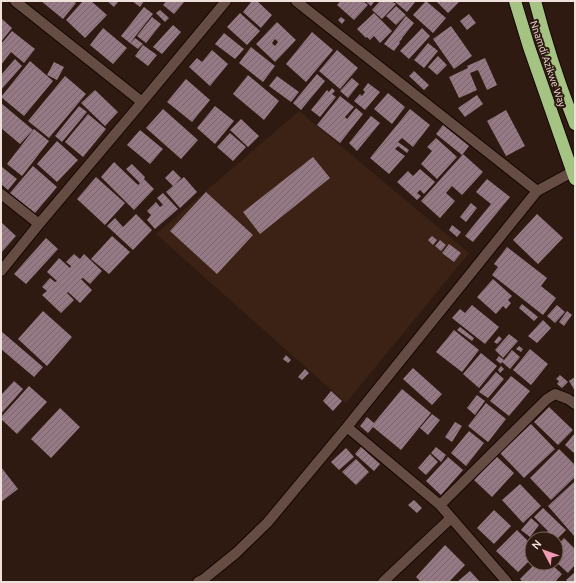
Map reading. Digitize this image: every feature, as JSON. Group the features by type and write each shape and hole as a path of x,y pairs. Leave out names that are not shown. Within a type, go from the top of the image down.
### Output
{"highway":[{"name":"Nnamdi Azikwe Way","path":"515,1 574,175"},
{"name":"Nnamdi Azikwe Way","path":"535,1 543,31 570,99 575,124"}],"street":[{"path":"15,1 142,102"},
{"path":"1,271 226,1"},
{"path":"296,1 536,191"},
{"path":"198,582 204,579 236,553 267,523 347,427 536,191 574,175"},
{"path":"1,194 39,224"},
{"path":"440,505 547,399 555,394 568,399 575,404"},
{"path":"347,427 440,505 507,582"},
{"path":"383,582 451,518"}],"shaded area":[{"path":"299,111 469,253 346,403 156,234"}],"building":[{"path":"41,1 74,1 76,3 63,19"},
{"path":"83,1 91,1 107,15 85,38 66,20"},
{"path":"107,1 119,1 114,7"},
{"path":"132,1 144,1 140,7"},
{"path":"166,1 185,1 174,14 163,5"},
{"path":"252,1 257,1 272,15 261,28 243,12"},
{"path":"340,1 363,1 368,5 354,20 337,5"},
{"path":"365,1 375,1 371,6"},
{"path":"380,1 392,1 396,4 382,19 372,10"},
{"path":"394,1 416,1 407,12"},
{"path":"426,1 446,18 433,33 413,15"},
{"path":"436,1 459,1 459,2 448,13"},
{"path":"396,6 406,15 396,25 386,16"},
{"path":"144,7 153,14 130,43 121,36"},
{"path":"160,10 169,18 165,22 156,13"},
{"path":"240,13 260,31 247,45 227,27"},
{"path":"374,13 392,31 380,43 374,36 370,40 367,37 366,38 357,29"},
{"path":"469,14 476,23 467,30 460,21"},
{"path":"406,16 414,23 394,51 384,44"},
{"path":"152,17 161,24 146,43 137,36"},
{"path":"341,17 345,20 342,24 338,20"},
{"path":"1,18 12,28 1,42"},
{"path":"277,22 296,40 275,62 256,44","holes":["275,39 278,42 275,46 272,43"]},
{"path":"173,25 181,32 162,54 153,47"},
{"path":"451,26 472,56 454,69 433,39"},
{"path":"103,28 127,48 113,64 90,45"},
{"path":"422,28 430,36 409,59 400,51"},
{"path":"12,31 35,49 24,63 11,52 1,65 1,44"},
{"path":"312,32 333,50 306,82 286,64"},
{"path":"224,33 244,49 235,59 215,44"},
{"path":"135,38 143,44 138,49 130,43"},
{"path":"428,43 438,51 424,68 414,60"},
{"path":"143,45 157,55 148,66 135,56"},
{"path":"251,47 275,66 263,82 239,63"},
{"path":"212,50 228,64 210,86 189,67 197,58 202,62"},
{"path":"337,50 358,68 340,89 319,71"},
{"path":"438,56 447,65 437,75 428,67"},
{"path":"485,58 497,85 487,90 478,70 470,73 477,90 459,98 449,77 468,68 467,66"},
{"path":"15,59 22,66 1,90 1,75"},
{"path":"30,61 53,81 24,116 1,97"},
{"path":"54,62 64,67 57,80 47,75"},
{"path":"414,71 429,85 424,90 409,76"},
{"path":"317,74 325,81 301,110 293,103"},
{"path":"248,75 279,101 264,120 233,94"},
{"path":"65,76 86,94 49,138 28,121"},
{"path":"277,76 299,92 291,102 269,86"},
{"path":"352,78 359,84 348,98 340,91"},
{"path":"186,79 210,100 192,122 167,102"},
{"path":"368,83 380,92 365,110 354,101 360,94 362,96 365,92 363,90"},
{"path":"332,88 335,91 332,94 336,97 320,117 311,110 327,90 329,92"},
{"path":"95,90 118,112 105,126 81,103"},
{"path":"388,93 405,107 392,124 374,109"},
{"path":"477,95 483,104 465,117 458,108"},
{"path":"340,96 354,107 345,117 347,119 356,108 363,114 340,143 317,125"},
{"path":"1,103 33,130 20,144 1,128"},
{"path":"79,106 87,112 62,142 55,136"},
{"path":"215,106 234,121 215,144 197,128"},
{"path":"163,109 198,140 181,159 146,128"},
{"path":"410,109 430,125 413,147 402,138 398,142 409,150 407,153 398,146 395,149 405,156 389,174 370,158"},
{"path":"506,110 525,146 506,156 487,121"},
{"path":"88,114 106,129 83,157 65,142"},
{"path":"371,116 380,123 357,151 349,143"},
{"path":"241,119 259,136 248,147 230,130"},
{"path":"443,125 469,146 462,155 436,134"},
{"path":"34,129 49,141 22,176 7,164"},
{"path":"140,130 163,149 150,164 127,145"},
{"path":"230,133 246,147 233,161 217,147"},
{"path":"436,138 457,157 437,179 421,164 432,151 427,147"},
{"path":"57,141 78,160 57,182 37,164"},
{"path":"463,154 483,172 462,195 452,186 446,193 455,201 440,218 421,201"},
{"path":"313,157 330,178 260,234 243,212"},
{"path":"114,162 138,185 140,183 126,169 132,164 154,189 134,210 101,177"},
{"path":"33,166 57,187 35,213 10,193"},
{"path":"2,167 17,179 8,190 1,184"},
{"path":"420,169 435,182 424,194 420,190 417,193 421,196 417,200 397,182 408,171 413,176"},
{"path":"173,170 181,178 175,184 184,177 197,192 180,208 166,192 173,186 165,178"},
{"path":"96,177 125,203 105,225 77,199"},
{"path":"487,179 510,197 473,242 465,236 491,204 476,192"},
{"path":"206,192 253,235 217,274 170,231"},
{"path":"163,193 178,209 155,229 147,220 151,215 147,211 156,202 160,207 163,205 157,198"},
{"path":"471,203 477,208 466,222 460,217"},
{"path":"136,214 152,230 133,250 107,226 115,218 123,227"},
{"path":"537,214 563,238 538,264 513,240"},
{"path":"1,222 16,236 1,253"},
{"path":"452,225 461,232 457,237 449,230"},
{"path":"112,236 130,252 109,274 91,259"},
{"path":"432,236 437,240 433,245 428,240"},
{"path":"46,238 58,249 26,284 14,274"},
{"path":"440,240 446,245 441,251 435,246"},
{"path":"449,244 461,253 454,262 442,253"},
{"path":"507,247 547,278 541,286 556,298 543,315 492,275 498,267 494,264"},
{"path":"74,254 80,259 84,254 102,271 90,284 83,278 81,279 92,290 80,303 68,292 67,293 74,300 61,313 42,295 47,291 42,287 50,278 55,282 57,281 47,272 59,258 70,268 71,266 66,262"},
{"path":"493,279 512,296 508,300 511,303 506,309 503,306 496,314 477,297"},
{"path":"522,304 538,317 534,321 519,308"},
{"path":"472,305 499,327 485,344 452,318 460,309 465,313"},
{"path":"557,305 565,312 555,323 547,316"},
{"path":"43,311 72,337 47,366 18,339"},
{"path":"567,311 572,315 564,326 559,322"},
{"path":"543,320 551,328 537,343 528,336"},
{"path":"460,327 474,338 472,341 457,330"},
{"path":"454,330 479,350 462,372 436,352"},
{"path":"1,331 43,367 34,377 1,349"},
{"path":"509,334 518,341 503,358 495,350"},
{"path":"499,336 502,339 497,344 494,342"},
{"path":"519,346 523,349 521,352 516,349"},
{"path":"530,349 548,364 531,385 513,370"},
{"path":"512,350 520,357 510,369 502,362 501,364 496,360 499,356 504,360"},
{"path":"481,353 497,366 479,388 463,374"},
{"path":"286,355 291,360 288,363 283,359"},
{"path":"501,366 504,369 500,373 498,370"},
{"path":"413,368 442,394 432,405 403,379"},
{"path":"305,369 309,373 302,380 298,377"},
{"path":"496,372 504,379 488,398 479,392"},
{"path":"560,375 568,382 562,388 557,384 559,381 556,379"},
{"path":"511,376 530,391 509,416 490,401"},
{"path":"575,377 575,391 569,381"},
{"path":"14,381 23,389 1,414 1,395"},
{"path":"29,386 47,402 17,434 1,419 1,417"},
{"path":"402,389 431,413 401,450 373,427 368,433 360,426 367,417 374,423"},
{"path":"331,391 342,401 333,411 323,401"},
{"path":"477,395 485,401 475,415 467,408"},
{"path":"486,403 506,419 488,442 468,426"},
{"path":"549,407 573,430 558,445 534,422"},
{"path":"60,408 80,427 51,458 31,439"},
{"path":"432,414 440,420 428,435 420,428"},
{"path":"455,422 462,426 452,442 445,437"},
{"path":"531,424 555,449 524,478 500,453"},
{"path":"469,431 484,443 466,466 451,453"},
{"path":"575,433 575,454 565,445"},
{"path":"361,447 380,464 374,471 355,454"},
{"path":"436,447 446,455 441,462 431,453"},
{"path":"346,448 354,457 339,470 331,462"},
{"path":"559,449 575,465 575,477 551,500 530,478"},
{"path":"430,454 438,462 426,475 418,468"},
{"path":"496,456 514,473 492,497 474,480"},
{"path":"448,457 463,470 441,495 426,481"},
{"path":"356,459 369,472 356,485 342,472"},
{"path":"1,467 18,489 1,502"},
{"path":"575,481 575,537 548,506"},
{"path":"520,484 541,506 523,523 502,500"},
{"path":"414,500 422,508 417,513 408,505"},
{"path":"543,508 566,530 564,532 548,531 534,517"},
{"path":"494,510 511,526 494,544 477,528"},
{"path":"531,518 539,525 534,531 524,531 524,532 521,530"},
{"path":"517,530 524,537 524,566 518,572 496,551"},
{"path":"564,538 575,549 575,565 568,573 564,569"},
{"path":"445,545 465,565 449,582 421,582 416,577"},
{"path":"470,571 480,582 457,582"},
{"path":"528,571 559,571 562,574 555,582 523,582 520,579"},
{"path":"575,572 575,582 568,582 566,580"}]}
